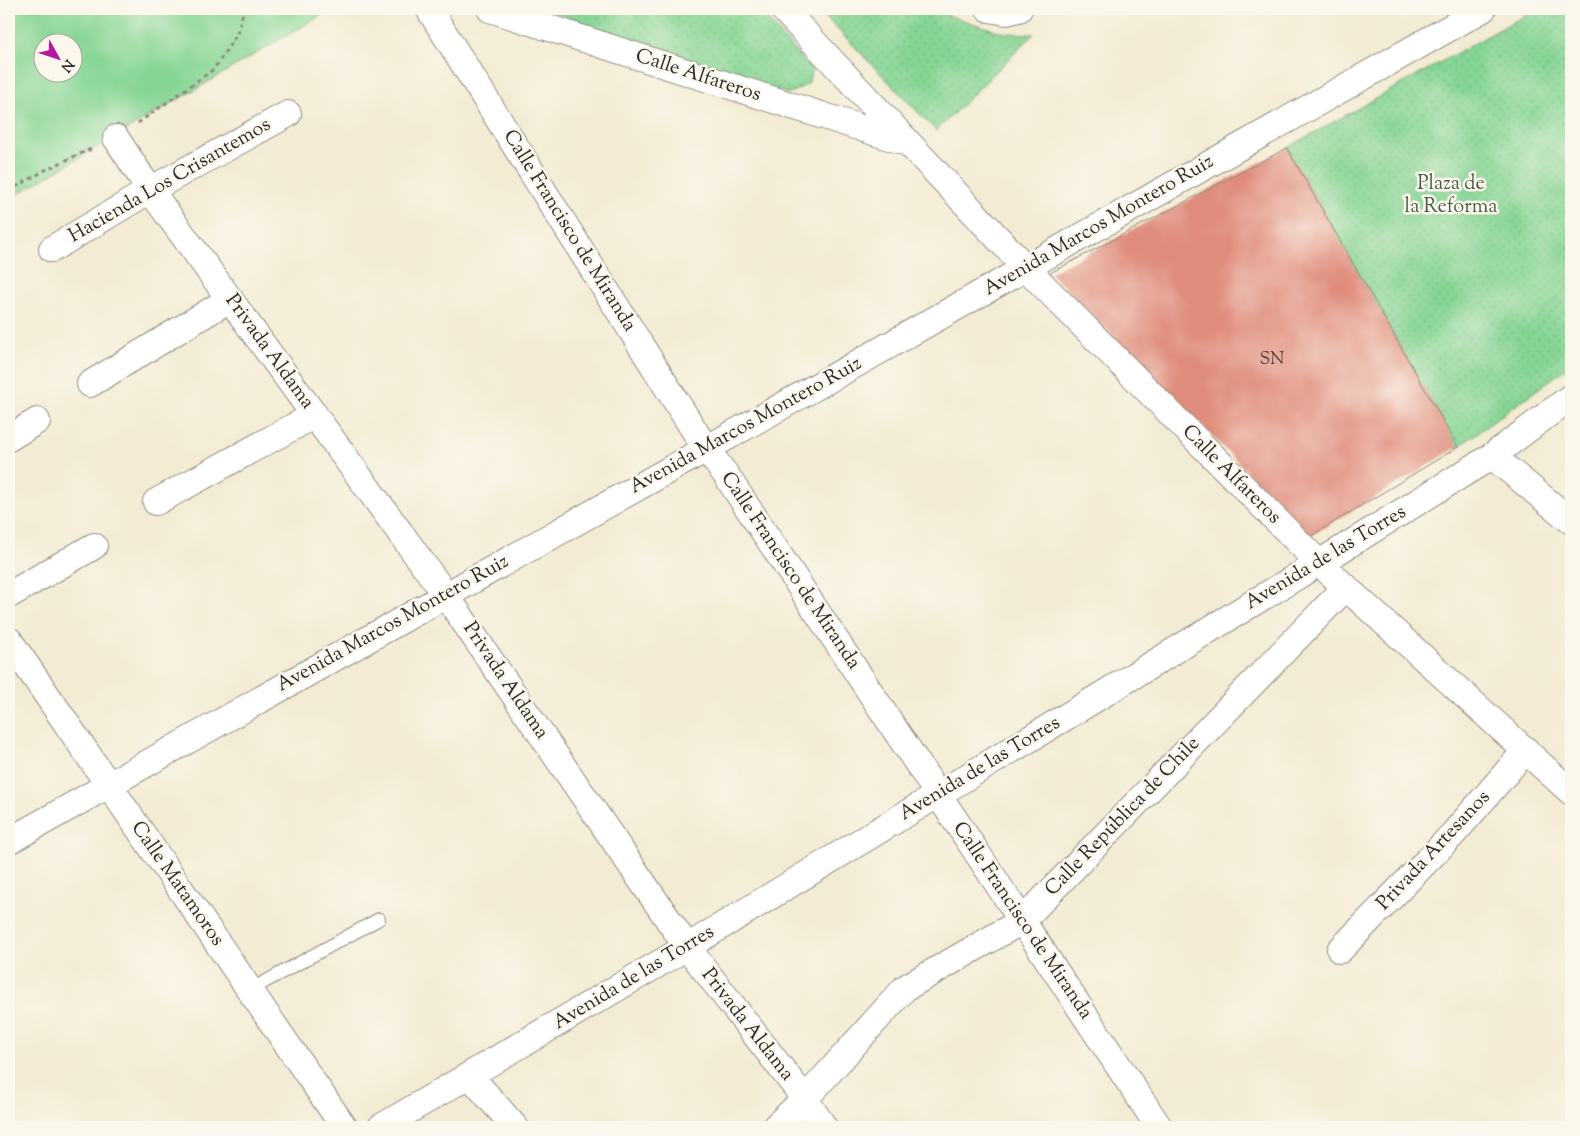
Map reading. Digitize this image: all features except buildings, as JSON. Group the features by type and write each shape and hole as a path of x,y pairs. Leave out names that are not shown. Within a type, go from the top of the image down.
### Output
{"street":[{"name":"Calle Alfareros","path":"490,9 906,142"},
{"name":"Calle Alfareros","path":"783,9 1025,268 1319,563 1571,792"},
{"path":"989,9 1007,12 1019,9"},
{"name":"Avenida Marcos Montero Ruiz","path":"9,841 1483,9"},
{"name":"Calle Francisco de Miranda","path":"434,10 706,449 726,475 1159,1127"},
{"name":"Hacienda Los Crisantemos","path":"52,249 150,190 288,114"},
{"name":"Privada Aldama","path":"116,138 150,190 445,594 687,947 805,1099 824,1127"},
{"path":"90,384 230,299"},
{"name":"Avenida de las Torres","path":"381,1127 687,947 1319,563 1492,456 1571,397"},
{"path":"156,502 315,415"},
{"path":"9,438 37,422"},
{"path":"1492,456 1571,522"},
{"path":"9,595 94,546"},
{"name":"Calle República de Chile","path":"776,1127 805,1099 905,988 1022,920 1346,587"},
{"name":"Calle Matamoros","path":"9,640 344,1127"},
{"name":"Privada Artesanos","path":"1340,950 1454,832 1526,750"},
{"path":"470,1076 515,1127"}],"lane":[{"path":"250,990 379,919"}],"path":[{"path":"9,191 50,168 116,138 214,69 237,34 244,9"}],"green space":[{"path":"9,9 332,9 9,199"},
{"path":"545,9 759,9 812,70 808,84 788,94"},
{"path":"818,9 928,9 1004,33 1034,34 936,131"},
{"name":"Plaza de la Reforma","path":"1536,9 1563,9 1571,18 1571,365 1458,447 1287,148"}]}
